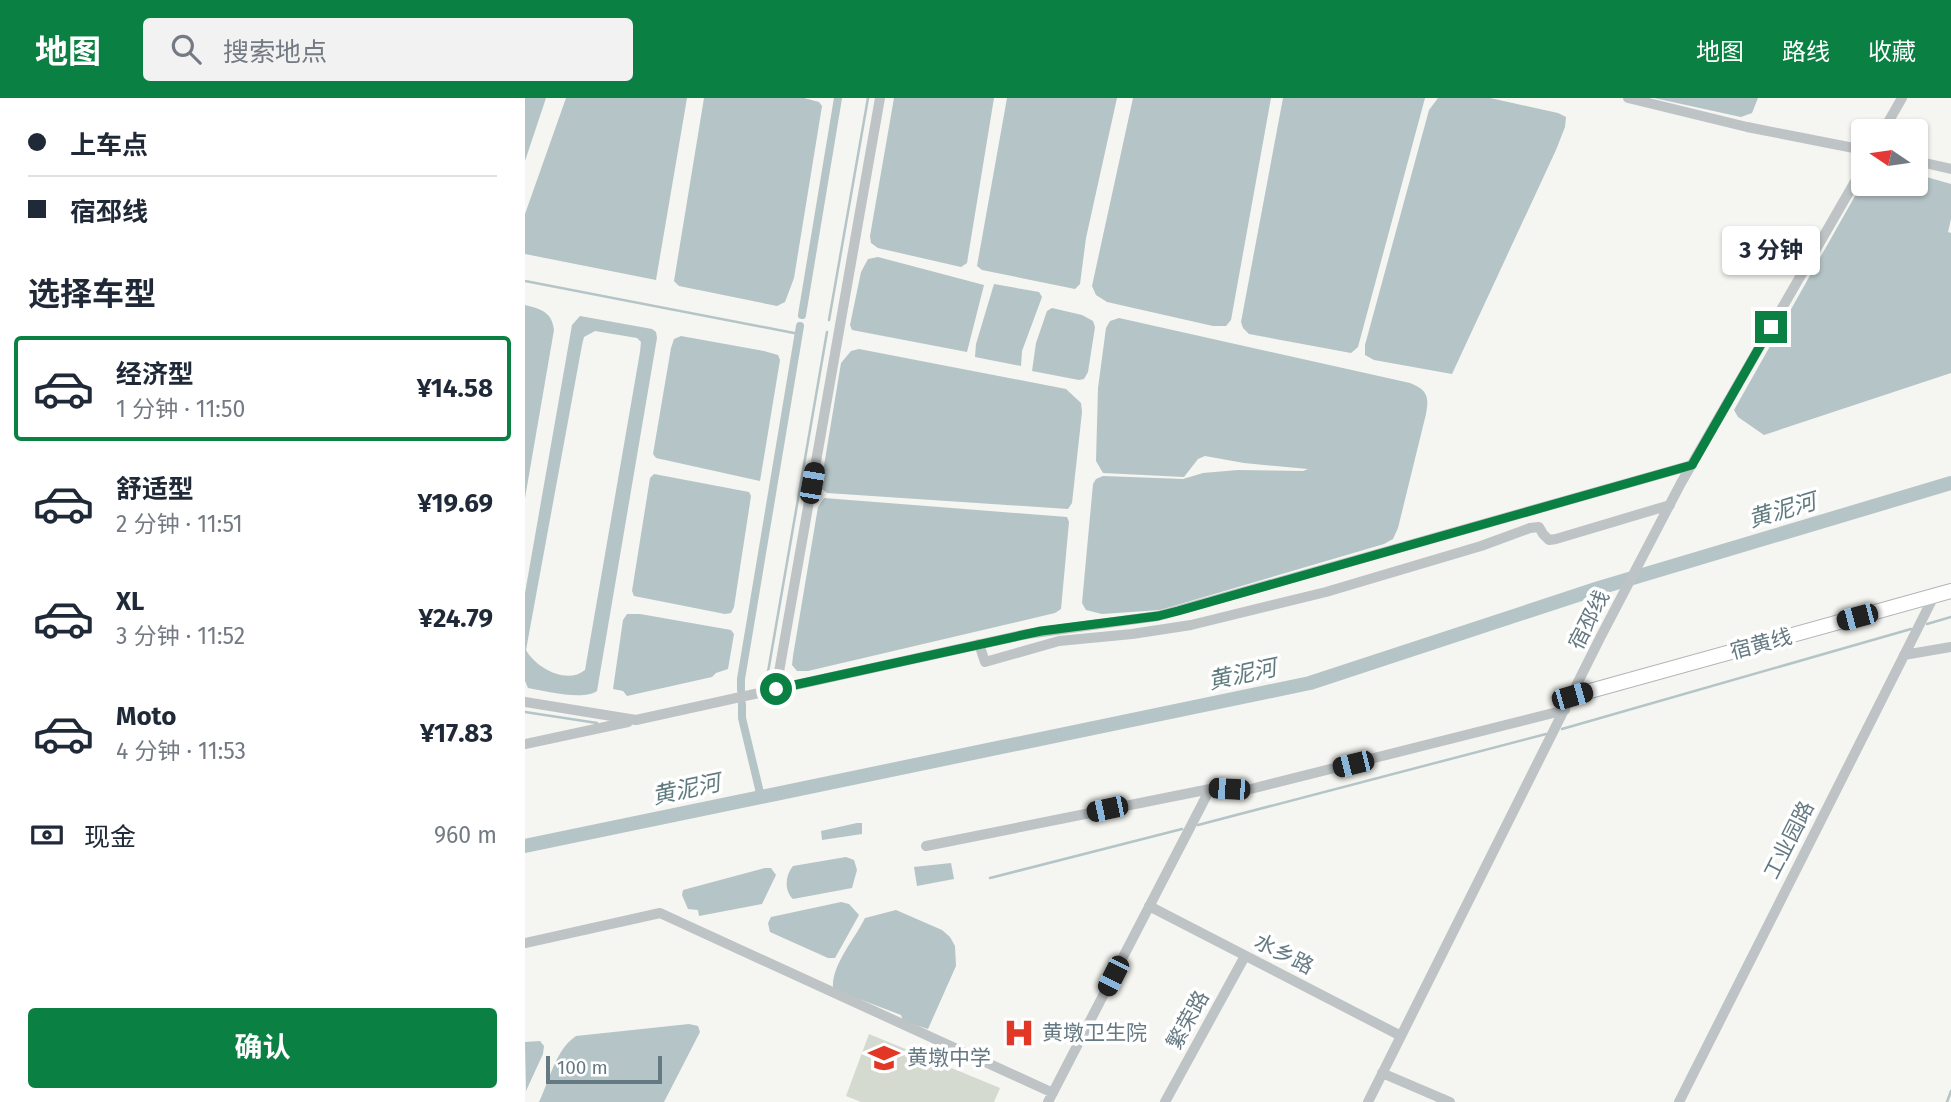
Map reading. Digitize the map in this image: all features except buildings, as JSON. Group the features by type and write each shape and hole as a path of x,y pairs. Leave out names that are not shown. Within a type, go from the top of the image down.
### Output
{"main road":[{"name":"宿黄线","path":"1572,696 1951,591"}],"street":[{"path":"776,689 880,98"},
{"path":"1628,98 1747,127 1851,147"},
{"path":"1890,119 1902,98"},
{"path":"1929,164 1951,169"},
{"name":"宿邳线","path":"1368,1102 1670,505 1851,189"},
{"path":"525,744 1056,628 1158,616 1692,465"},
{"path":"979,645 985,662 1059,641 1191,625 1326,592 1481,546 1530,528 1539,527 1549,540 1556,539 1670,505"},
{"name":"工业园路","path":"1679,1102 1934,596"},
{"path":"1056,628 1059,641"},
{"path":"1904,655 1951,647"},
{"path":"525,702 636,720"},
{"path":"926,846 1210,789 1247,790 1565,710"},
{"path":"525,943 660,913 1051,1098 1210,789"},
{"name":"水乡路","path":"1149,906 1401,1037"},
{"name":"繁荣路","path":"1165,1102 1245,956"},
{"path":"1382,1073 1450,1102"}],"shaded area":[{"path":"525,98 546,98 525,161"},
{"path":"566,98 687,98 656,280 525,254 525,214"},
{"path":"704,98 804,98 819,102 822,106 794,278 785,302 777,306 679,286 674,281"},
{"path":"894,98 994,98 967,263 961,267 878,248 871,243"},
{"path":"1007,98 1117,98 1086,238 1080,284 1075,289 982,270 977,266"},
{"path":"1133,98 1271,98 1231,320 1226,326 1213,326 1107,302 1096,295 1092,286"},
{"path":"1283,98 1425,98 1358,347 1351,353 1249,334 1241,322"},
{"path":"1438,98 1490,98 1566,117 1556,150 1452,374 1374,360 1365,355 1365,345 1429,110"},
{"path":"1654,98 1758,98 1752,113 1741,117"},
{"path":"1929,178 1951,184 1951,219 1948,232 1951,233 1951,373 1764,435 1738,417 1734,410 1855,196 1929,196"},
{"path":"878,257 984,285 967,352 852,330 850,325 861,272 868,259"},
{"path":"994,284 1039,292 1042,297 1022,351 1021,366 975,357 976,344"},
{"path":"525,305 545,312 551,319 554,330 525,498"},
{"path":"1052,308 1082,315 1093,321 1095,327 1088,372 1084,379 1032,371 1036,343 1047,311"},
{"path":"580,316 652,329 657,338 597,691 583,695 528,688 525,681 525,593 572,325","holes":["595,331 637,338 641,342 640,352 585,670 570,676 561,675 544,668 526,650 582,345 584,337"]},
{"path":"1119,318 1410,383 1421,388 1427,399 1426,414 1393,539 1384,544 1160,610 1102,614 1086,610 1082,603 1093,484 1096,479 1103,476 1183,479 1203,473 1238,470 1308,469 1205,456 1198,459 1184,477 1103,473 1096,461 1098,388 1106,328 1110,321"},
{"path":"681,336 778,355 780,360 760,481 656,458 653,454 671,348 674,339"},
{"path":"859,349 1066,389 1081,403 1082,412 1072,503 1068,509 827,493 821,488 822,478 841,363 851,351"},
{"path":"654,474 749,492 751,496 731,613 634,596 632,591 650,478"},
{"path":"824,498 1067,517 1069,522 1061,609 1055,613 808,671 797,671 792,665 793,656 818,507"},
{"path":"627,614 731,630 734,634 728,669 712,677 627,696 623,691 613,689 623,620"},
{"path":"862,823 862,834 822,840 821,831"},
{"path":"846,857 854,860 857,870 852,888 793,899 790,895 787,883 793,866"},
{"path":"951,863 954,879 917,886 914,867"},
{"path":"771,868 776,875 762,904 699,916 698,910 688,909 682,895 683,890"},
{"path":"841,902 849,904 859,915 835,958 828,958 770,932 768,923 771,917"},
{"path":"896,910 942,930 955,946 956,966 928,1029 903,1021 901,1015 833,989 833,980 840,962 865,918"},
{"path":"689,1024 698,1026 700,1032 664,1102 539,1102 558,1057 576,1036"},
{"name":"黄墩中学","path":"869,1034 1000,1088 994,1102 861,1102 846,1096"},
{"path":"540,1041 544,1046 543,1054 526,1091 525,1042"}],"waterway":[{"path":"802,315 838,98"},
{"path":"829,320 868,98"},
{"path":"525,281 799,334"},
{"path":"741,690 800,326"},
{"path":"768,672 827,332"},
{"name":"黄泥河","path":"525,846 1310,683 1599,588 1951,483"},
{"path":"1927,624 1951,617"},
{"path":"1562,729 1911,629"},
{"path":"742,704 742,718 761,797"},
{"path":"525,712 597,723"},
{"path":"1198,825 1546,734"},
{"path":"990,878 1182,829"},
{"path":"1947,1102 1951,1091"}],"place":[{"name":"黄墩卫生院","path":"1019,1033"},
{"name":"黄墩中学","path":"884,1058"}],"route":[{"path":"776,689 1056,628 1158,616 1692,465 1771,327"}]}
